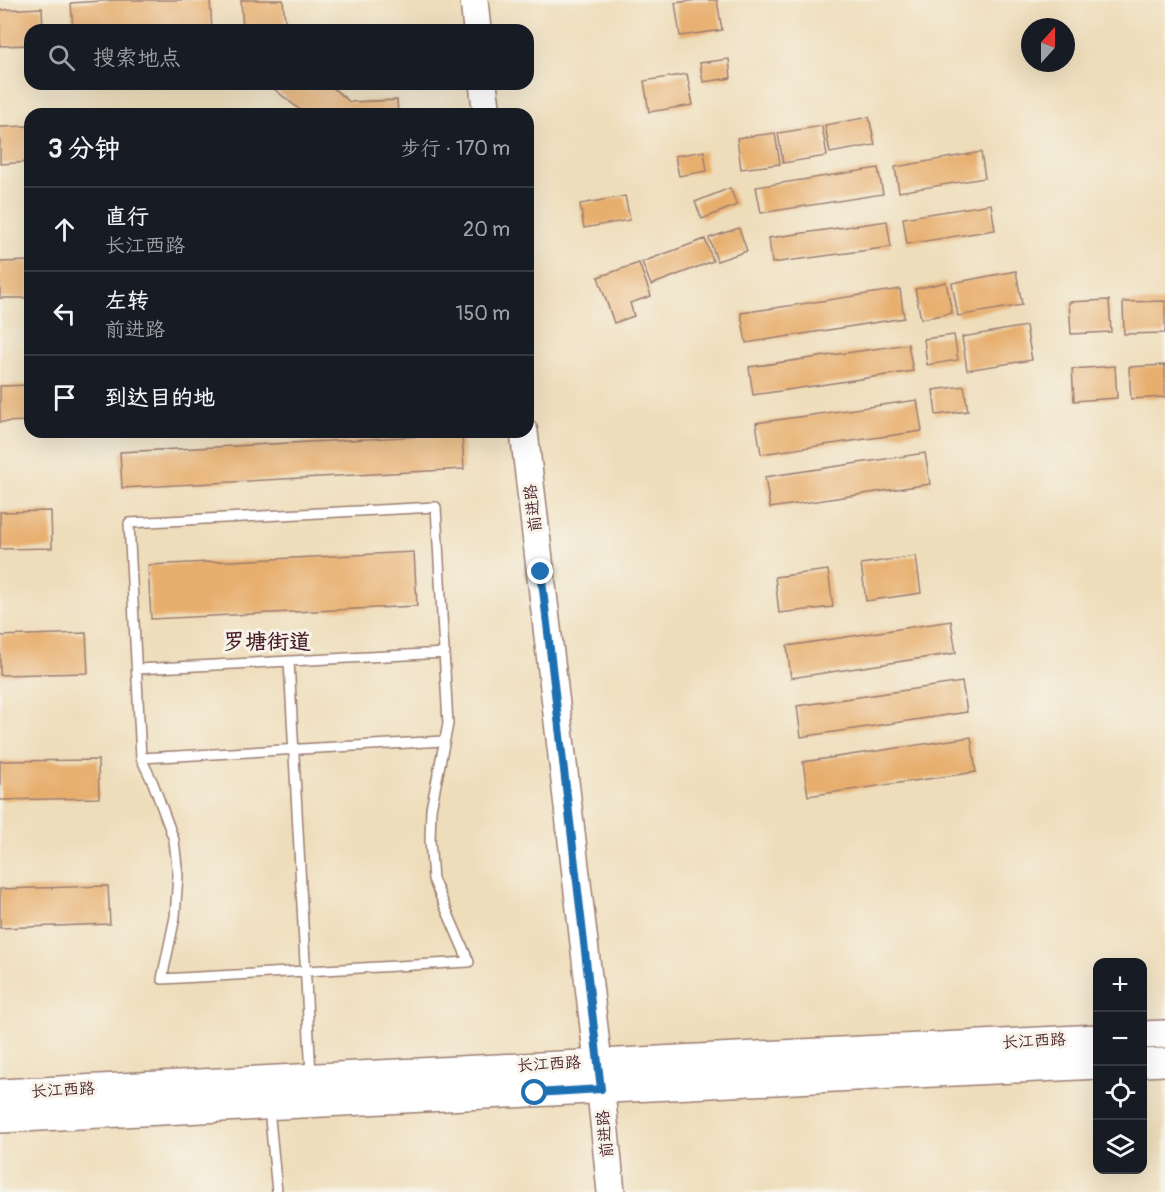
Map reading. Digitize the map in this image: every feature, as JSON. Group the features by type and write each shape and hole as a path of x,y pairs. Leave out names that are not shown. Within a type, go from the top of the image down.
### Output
{"main road":[{"path":"474,0 476,24"},
{"path":"484,90 486,108"},
{"name":"前进路","path":"525,438 598,1062 611,1192"},
{"path":"1147,1035 1165,1034"},
{"name":"长江西路","path":"0,1093 1093,1038"},
{"path":"1147,1063 1165,1062"},
{"name":"长江西路","path":"0,1119 1093,1065"}],"lane":[{"path":"436,507 448,724 431,808 430,840 433,879 469,963 162,979 176,917 178,875 174,840 141,758 137,669 129,523 436,507"},
{"path":"137,669 445,653"},
{"path":"289,661 313,1104"},
{"path":"141,758 444,741"},
{"path":"269,1106 277,1192"}],"building":[{"path":"117,0 210,0 212,24 73,24 71,3"},
{"path":"241,0 283,0 285,24 243,24"},
{"path":"717,0 722,30 680,36 675,3"},
{"path":"42,8 43,24 24,24 24,45 0,46 0,10"},
{"path":"729,59 731,78 703,82 700,63"},
{"path":"687,74 693,105 649,112 644,81"},
{"path":"275,90 335,90 350,102 397,100 398,108 298,108"},
{"path":"869,117 875,145 830,153 825,125"},
{"path":"24,126 24,162 0,164 0,127"},
{"path":"822,126 827,156 783,163 778,133"},
{"path":"775,133 780,164 741,169 737,138"},
{"path":"704,151 707,171 679,176 675,156"},
{"path":"981,152 985,178 899,192 895,167"},
{"path":"878,168 883,194 761,213 756,187"},
{"path":"730,188 737,205 702,219 695,202"},
{"path":"625,196 630,220 584,228 580,204"},
{"path":"991,204 995,230 907,244 903,218"},
{"path":"887,221 891,247 772,263 769,238"},
{"path":"739,228 747,251 717,261 709,238"},
{"path":"705,239 713,261 651,285 642,262"},
{"path":"24,261 24,298 0,298 0,262"},
{"path":"639,263 651,296 630,303 634,316 614,323 598,277"},
{"path":"1016,271 1022,305 958,316 952,283"},
{"path":"946,282 952,313 921,319 915,289"},
{"path":"900,289 904,318 746,343 741,313"},
{"path":"1109,300 1111,332 1071,334 1069,302"},
{"path":"1165,301 1165,333 1124,334 1123,302"},
{"path":"1026,326 1032,360 967,370 962,337"},
{"path":"954,335 958,360 927,365 924,339"},
{"path":"908,344 913,371 753,395 749,367"},
{"path":"1165,365 1165,397 1131,399 1129,367"},
{"path":"1115,366 1117,398 1074,401 1072,369"},
{"path":"24,385 24,421 0,422 0,386"},
{"path":"964,386 968,411 936,415 933,390"},
{"path":"917,400 922,431 761,454 756,423"},
{"path":"386,438 462,438 464,469 122,488 120,452"},
{"path":"925,453 930,484 770,508 765,477"},
{"path":"51,511 52,548 0,549 0,512"},
{"path":"414,552 417,606 151,619 148,565"},
{"path":"916,556 921,593 866,601 861,564"},
{"path":"828,570 833,607 779,613 775,577"},
{"path":"951,621 956,653 791,678 787,646"},
{"path":"86,633 88,673 0,675 0,636"},
{"path":"962,682 967,712 801,737 797,706"},
{"path":"971,737 976,772 808,796 803,762"},
{"path":"98,760 99,798 0,800 0,761"},
{"path":"108,886 110,924 0,928 0,889"}],"district":[{"name":"罗塘街道","path":"267,642"}],"route":[{"path":"535,1093 601,1089 541,572"}]}
